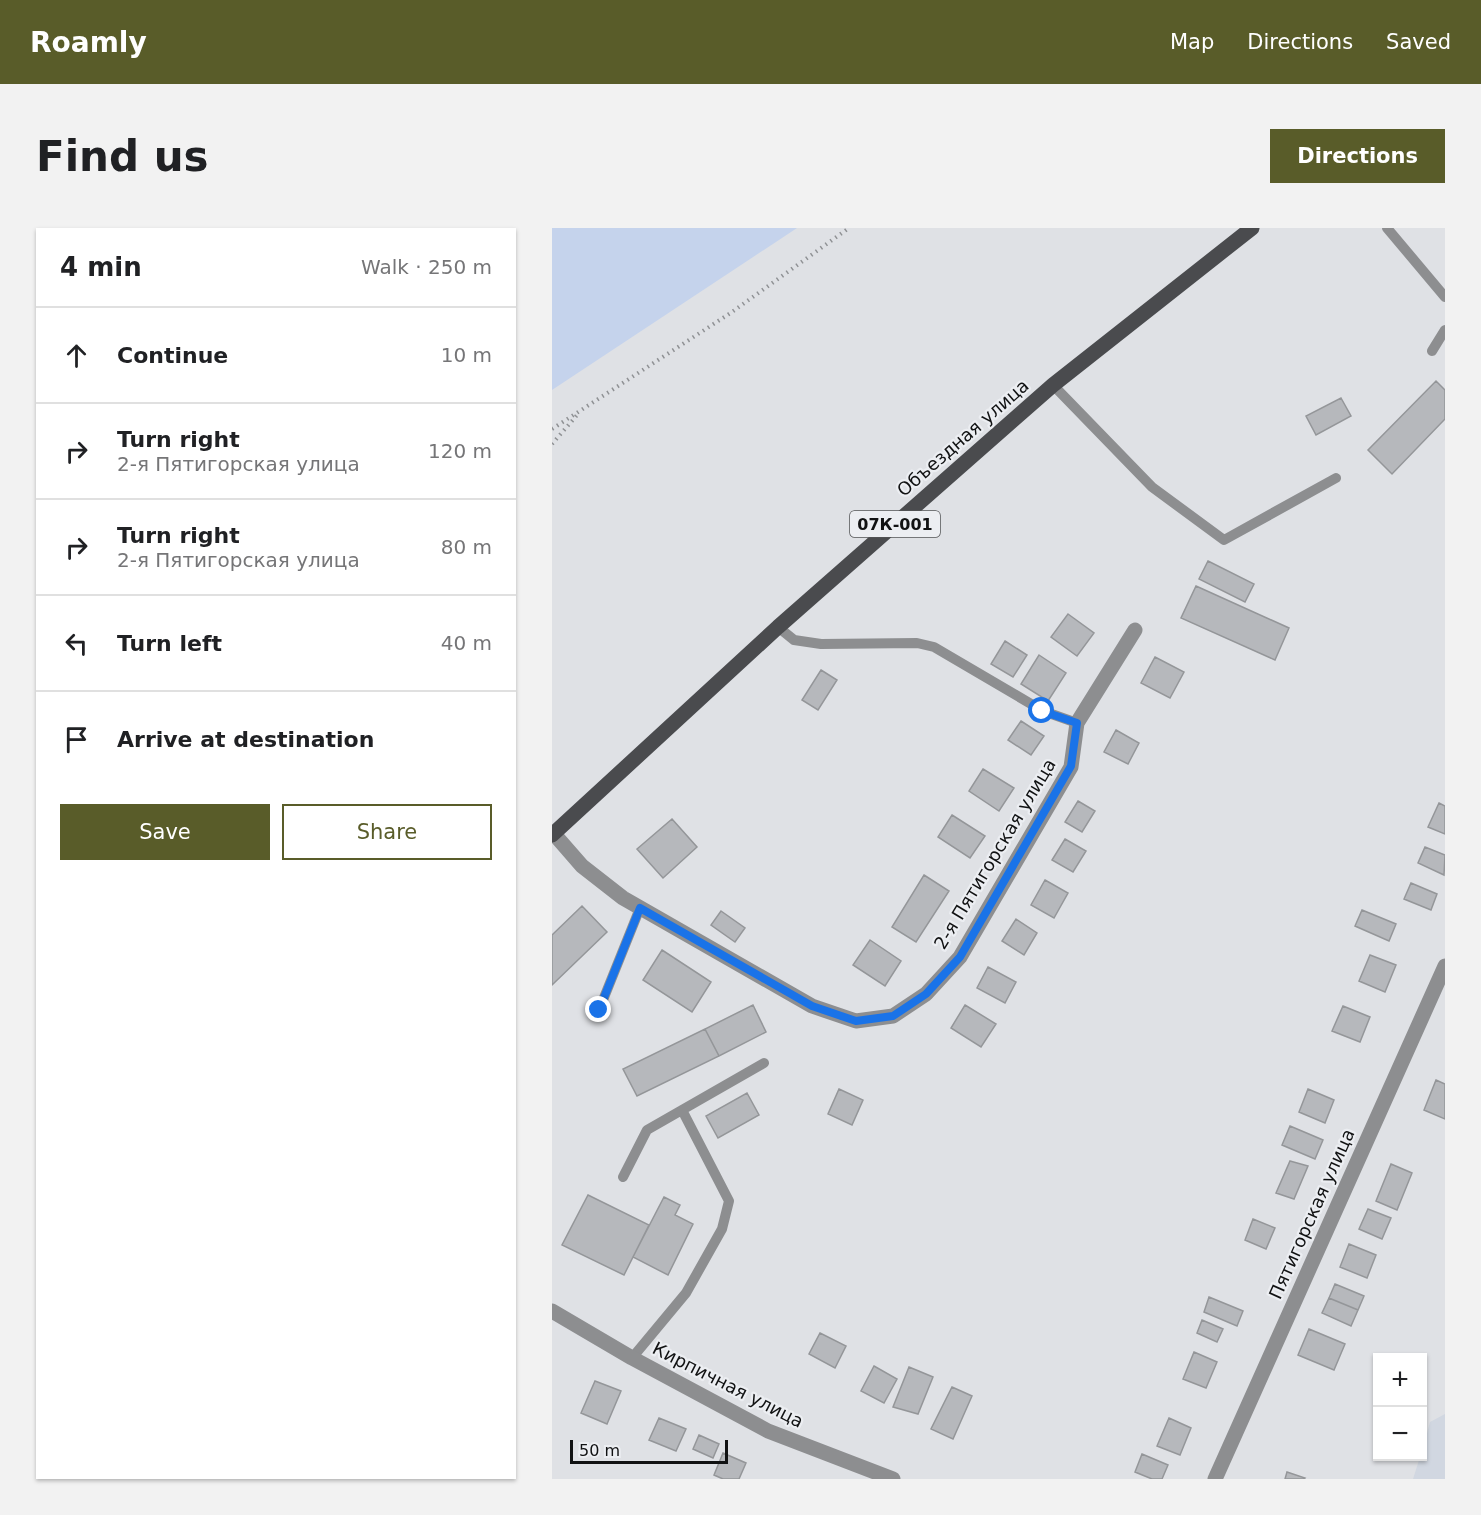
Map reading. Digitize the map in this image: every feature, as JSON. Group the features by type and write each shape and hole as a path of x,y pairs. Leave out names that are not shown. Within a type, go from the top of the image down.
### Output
{"main road":[{"name":"Объездная улица","path":"553,835 778,627 1053,385 1252,228"}],"street":[{"name":"2-я Пятигорская улица","path":"553,835 582,866 623,898 812,1006 856,1021 893,1016 926,994 960,957 1071,766 1077,723 1136,630"},
{"name":"Пятигорская улица","path":"1215,1479 1445,966"},
{"name":"Кирпичная улица","path":"552,1311 632,1358 768,1431 893,1479"}],"lane":[{"path":"1387,228 1445,297"},
{"path":"1431,351 1445,330"},
{"path":"1053,385 1152,487 1224,540 1336,478"},
{"path":"778,627 794,640 821,644 917,643 934,647 1042,711 1077,723"},
{"path":"599,1010 640,908"},
{"path":"623,1177 647,1131 764,1063"},
{"path":"632,1358 686,1293 722,1229 729,1201 682,1110"}],"path":[{"path":"552,429 732,312 849,228"},
{"path":"552,444 581,411"}],"shaded area":[{"path":"552,228 797,228 552,390"},
{"path":"1445,1414 1445,1479 1413,1479 1419,1461 1427,1461 1427,1433 1430,1422"}],"building":[{"path":"1436,381 1445,390 1445,419 1392,474 1368,450"},
{"path":"1341,398 1351,416 1316,435 1306,416"},
{"path":"1208,561 1254,584 1245,602 1199,579"},
{"path":"1196,586 1289,628 1275,660 1181,618"},
{"path":"1068,614 1094,633 1077,656 1051,637"},
{"path":"1005,641 1027,655 1013,677 991,664"},
{"path":"1039,655 1066,673 1048,701 1021,684"},
{"path":"1155,657 1184,672 1170,698 1141,683"},
{"path":"821,670 837,680 818,710 802,700"},
{"path":"1021,721 1044,736 1031,755 1008,740"},
{"path":"1116,730 1139,743 1128,764 1104,752"},
{"path":"983,769 1014,788 999,811 969,791"},
{"path":"1078,801 1095,811 1082,832 1065,822"},
{"path":"1439,803 1445,806 1445,834 1428,827"},
{"path":"952,815 985,836 970,858 938,837"},
{"path":"672,819 697,847 663,878 637,849"},
{"path":"1065,839 1086,851 1073,872 1052,860"},
{"path":"1425,847 1445,855 1444,875 1418,863"},
{"path":"924,875 949,891 916,942 892,927"},
{"path":"1045,880 1068,893 1054,918 1031,905"},
{"path":"1411,883 1437,894 1431,910 1404,899"},
{"path":"582,906 607,932 552,985 552,935"},
{"path":"1362,910 1396,924 1389,941 1355,926"},
{"path":"721,911 745,928 735,942 711,925"},
{"path":"1016,919 1037,933 1024,955 1002,941"},
{"path":"870,940 901,961 885,986 853,965"},
{"path":"662,950 711,982 692,1012 643,980"},
{"path":"1370,955 1396,965 1385,992 1359,981"},
{"path":"988,967 1016,982 1005,1003 977,988"},
{"path":"753,1005 766,1032 719,1056 705,1029"},
{"path":"965,1005 996,1024 981,1047 951,1028"},
{"path":"1343,1006 1370,1017 1360,1042 1332,1031"},
{"path":"705,1029 719,1056 637,1096 623,1069"},
{"path":"1436,1080 1445,1084 1445,1119 1424,1110"},
{"path":"839,1089 863,1100 852,1125 828,1114"},
{"path":"1308,1089 1334,1100 1325,1123 1299,1112"},
{"path":"747,1093 759,1115 718,1138 706,1116"},
{"path":"1290,1126 1323,1140 1315,1159 1282,1145"},
{"path":"1290,1161 1308,1166 1294,1199 1276,1193"},
{"path":"1391,1164 1412,1173 1397,1210 1376,1201"},
{"path":"588,1195 649,1225 624,1275 562,1245"},
{"path":"664,1197 680,1205 675,1215 693,1224 668,1275 633,1257"},
{"path":"1368,1209 1391,1218 1382,1239 1359,1229"},
{"path":"1253,1219 1275,1228 1266,1249 1245,1240"},
{"path":"1349,1244 1376,1255 1367,1278 1340,1267"},
{"path":"1335,1284 1364,1296 1358,1310 1329,1298"},
{"path":"1209,1297 1243,1311 1237,1326 1204,1312"},
{"path":"1329,1298 1358,1310 1351,1326 1322,1313"},
{"path":"1202,1320 1223,1329 1217,1342 1197,1333"},
{"path":"1309,1329 1345,1344 1334,1370 1298,1355"},
{"path":"820,1333 846,1346 835,1368 809,1354"},
{"path":"1194,1352 1217,1362 1206,1388 1183,1379"},
{"path":"874,1366 897,1379 884,1403 861,1391"},
{"path":"909,1367 933,1377 918,1414 893,1407"},
{"path":"595,1381 621,1391 607,1424 581,1413"},
{"path":"952,1387 972,1396 953,1439 931,1429"},
{"path":"659,1418 686,1429 676,1451 649,1440"},
{"path":"1169,1418 1191,1428 1180,1455 1157,1446"},
{"path":"699,1435 719,1444 713,1458 693,1449"},
{"path":"723,1453 746,1463 739,1479 723,1479 714,1475"},
{"path":"1142,1454 1168,1465 1162,1479 1152,1479 1135,1472"},
{"path":"1287,1472 1305,1478 1285,1479"}],"route":[{"path":"599,1010 640,908 812,1006 856,1021 893,1016 926,994 960,957 1071,766 1077,723 1042,711"}]}
